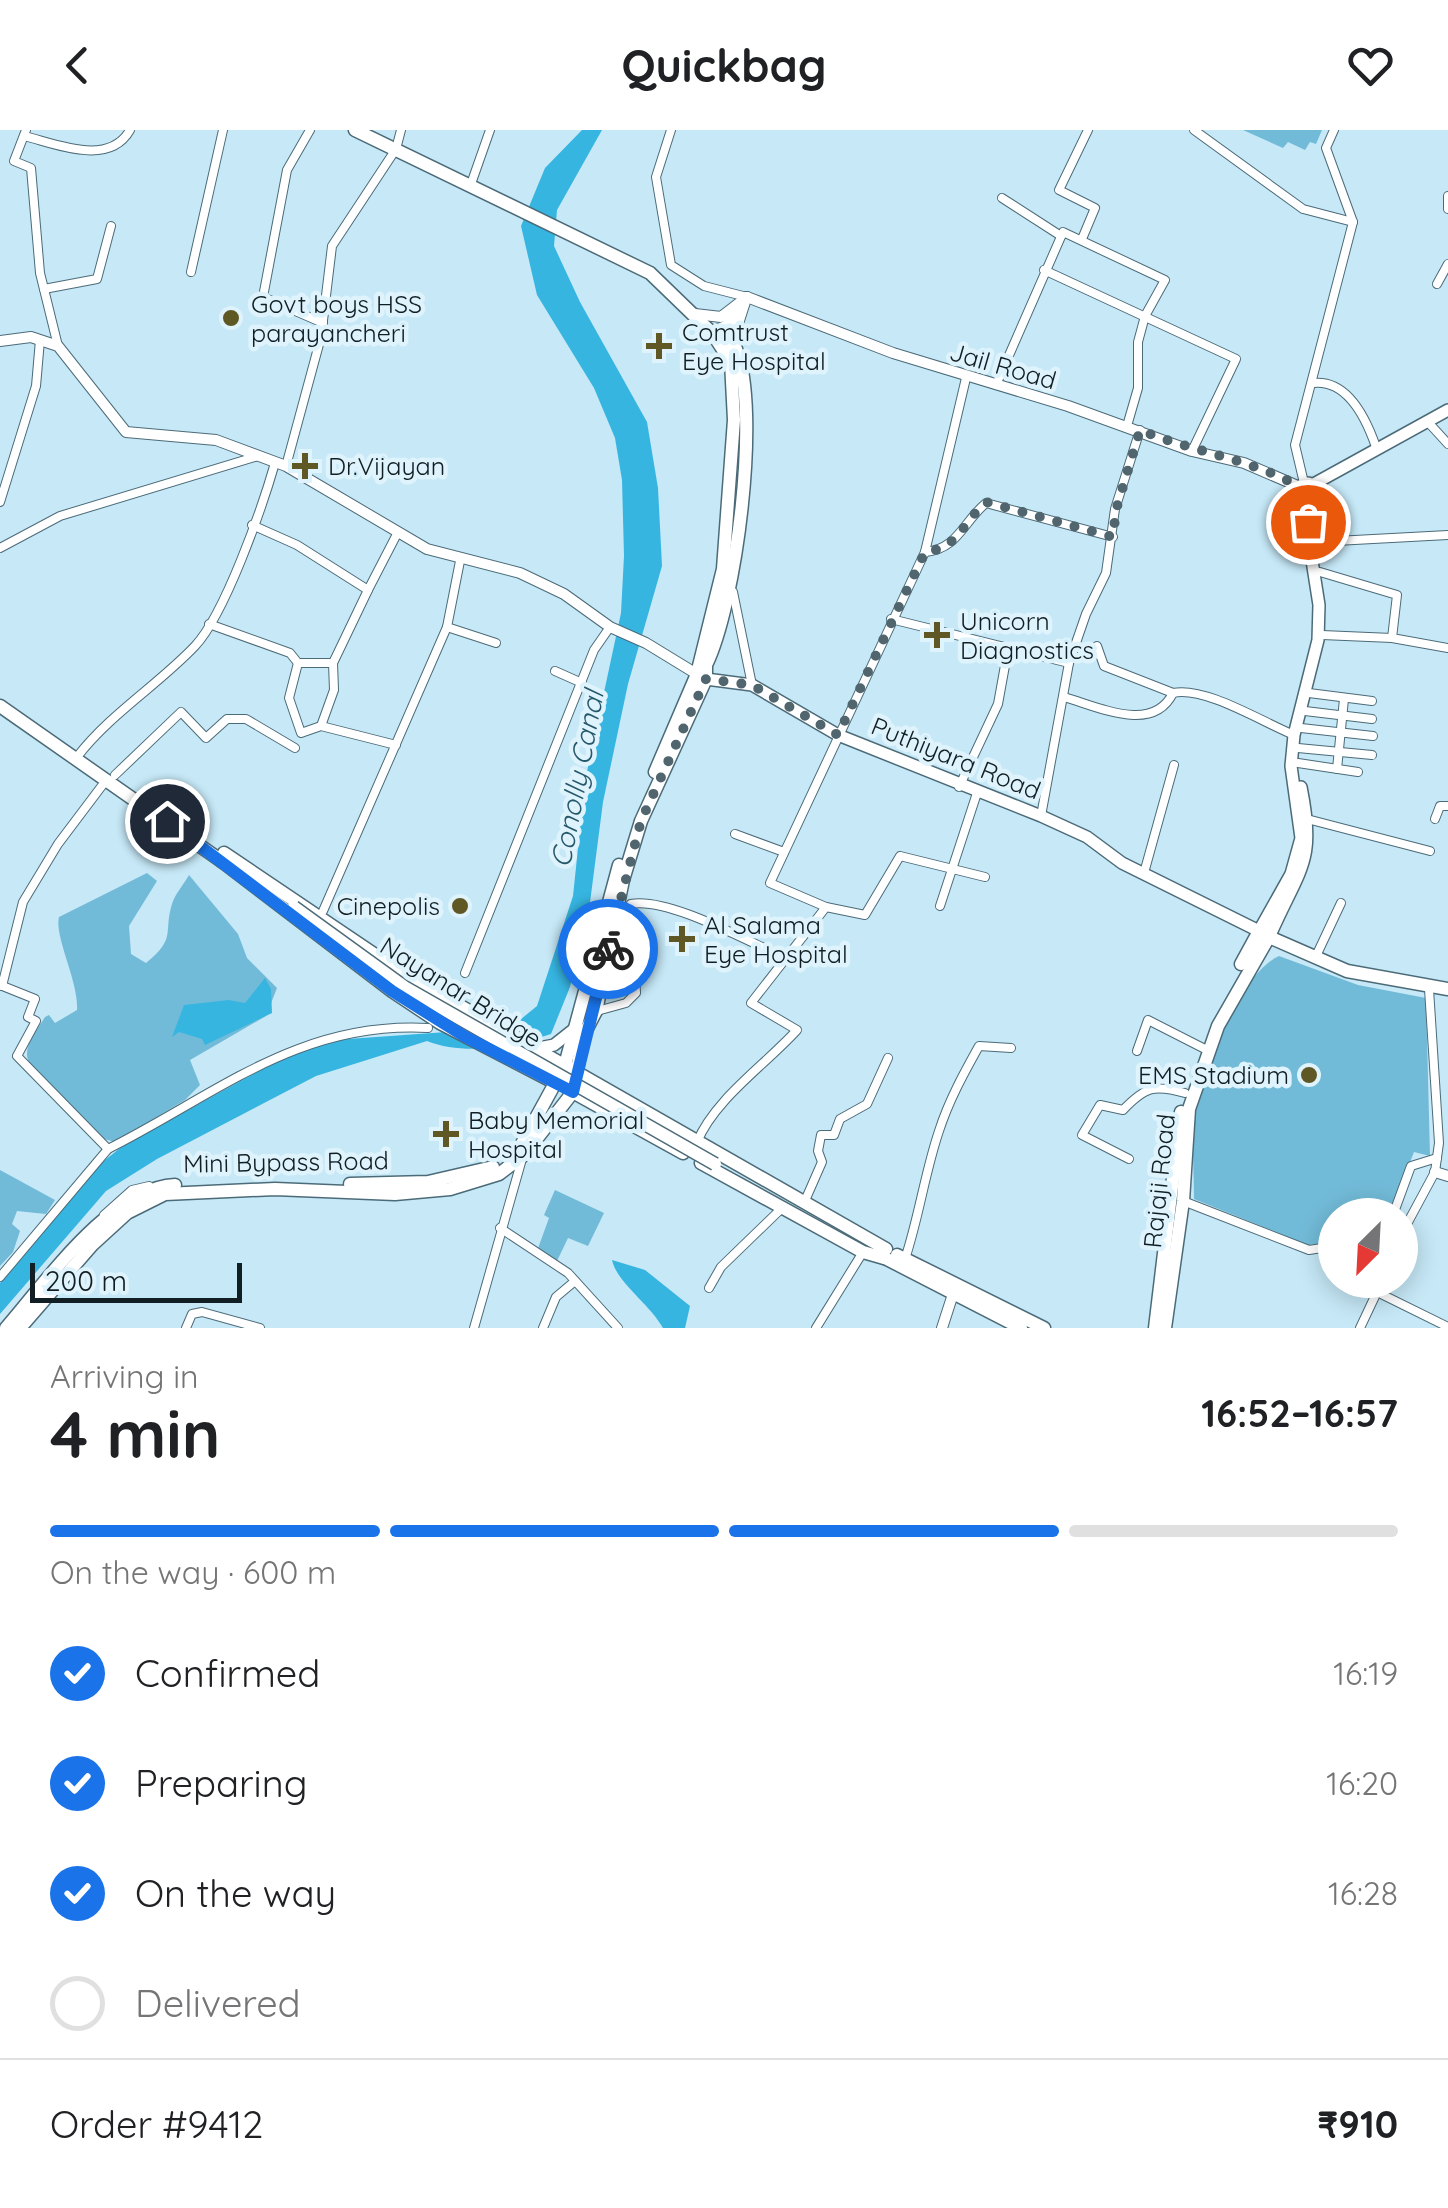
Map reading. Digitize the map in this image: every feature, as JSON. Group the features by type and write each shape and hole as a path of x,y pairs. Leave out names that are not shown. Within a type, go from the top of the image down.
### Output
{"main road":[{"path":"355,130 650,273 712,332 731,362 734,420 723,569 701,676 641,821 622,880 596,1011 561,1086"},
{"path":"522,1151 571,1069 574,1030 614,877 706,665 733,573 746,386 736,349 712,332"},
{"path":"1306,490 1448,410"},
{"path":"1298,731 1322,635 1317,542 1306,490"},
{"path":"1266,931 1298,855 1298,731 1318,622 1306,490"},
{"name":"Puthiyara Road","path":"701,676 752,685 838,735 1042,816 1087,837 1144,874 1266,931"},
{"path":"0,697 221,856 420,1010 434,1025 561,1086 863,1252 905,1259 1044,1328"},
{"path":"0,706 79,754"},
{"path":"1161,1326 1185,1092 1202,1048 1307,857 1307,820 1297,754"},
{"path":"221,856 435,991 804,1203 953,1294 1021,1328"},
{"name":"Nayanar Bridge","path":"221,856 406,988 825,1225 885,1254"},
{"path":"1266,931 1318,954 1330,964"},
{"path":"1266,931 1330,964 1429,989 1448,989"},
{"name":"Rajaji Road","path":"1161,1326 1183,1201 1189,1109 1218,1026 1266,931"},
{"path":"420,1010 418,996 435,991"},
{"path":"537,1047 554,1045 574,1030"},
{"name":"Mini Bypass Road","path":"6,1328 108,1217 158,1186 396,1189 484,1171 522,1151 564,1107 561,1086"},
{"path":"564,1107 596,1105"},
{"name":"Mini Bypass Road","path":"20,1328 92,1245 127,1213 164,1194 194,1188"}],"street":[{"path":"130,130 119,144 91,152 25,133 14,161 30,168 44,289 58,346 126,432 216,440 281,465 398,532 460,561 520,573 564,594 610,627 701,676"},
{"path":"190,272 224,130"},
{"path":"310,130 288,170 263,297 323,323"},
{"path":"79,754 198,644 209,624 281,465 323,323 332,246 396,149 401,130"},
{"path":"470,184 490,130"},
{"path":"671,130 656,176 671,265 704,286 747,297"},
{"path":"1082,239 1095,208 1059,190 1088,130"},
{"path":"1194,130 1303,209 1353,222"},
{"path":"1306,490 1295,446 1353,222 1326,148 1334,130"},
{"path":"1448,196 1448,209"},
{"path":"1002,198 1060,236"},
{"path":"44,289 97,279 111,226"},
{"path":"996,386 1063,232 1165,280 1145,316 1137,348 1138,388 1127,426"},
{"path":"1438,284 1448,264"},
{"path":"1044,270 1236,359 1192,451"},
{"path":"695,314 721,317 747,297"},
{"path":"712,332 726,326 747,297"},
{"path":"736,349 734,336 747,297"},
{"name":"Jail Road","path":"747,297 966,378 1140,430 1192,451 1244,463 1306,490"},
{"path":"0,341 40,340 58,346"},
{"path":"0,502 36,386 40,340"},
{"path":"966,378 925,552 770,883 826,907 865,915 900,856 985,877"},
{"path":"1313,382 1331,384 1368,418 1376,448"},
{"path":"1427,421 1448,444"},
{"path":"1042,816 1070,663 1086,614 1106,573 1116,510 1140,430"},
{"path":"0,548 60,516 258,456"},
{"path":"925,552 942,550 957,540 970,516 986,502 1113,537"},
{"path":"252,524 297,545 368,590"},
{"path":"321,726 334,690 332,663 398,532"},
{"path":"1317,542 1448,535"},
{"path":"320,917 447,627 460,561"},
{"path":"1320,572 1397,594 1392,638"},
{"path":"733,573 733,602 752,685"},
{"path":"891,619 1070,663"},
{"path":"209,624 290,654 298,663 332,663"},
{"path":"447,627 496,643"},
{"path":"465,973 594,650 610,627"},
{"path":"1322,635 1392,638 1446,648 1448,634"},
{"path":"1097,646 1104,666 1173,694 1184,691 1210,697 1298,731 1373,736"},
{"path":"959,786 998,704 1008,649"},
{"path":"298,663 289,698 301,733 321,726 396,745"},
{"path":"555,671 582,683"},
{"path":"1309,693 1372,701"},
{"path":"1064,696 1123,714 1156,716 1173,694"},
{"path":"1337,769 1344,699"},
{"path":"1304,710 1372,720"},
{"path":"108,1149 17,1056 36,1021 28,1018 34,1000 1,985 24,902 58,844 111,777 181,712 206,738 226,719 246,719 295,748"},
{"path":"1297,754 1372,755"},
{"path":"1297,754 1337,769 1358,772"},
{"path":"1144,874 1174,765"},
{"path":"940,906 977,793"},
{"path":"1435,819 1440,806 1448,806"},
{"path":"1307,820 1430,851"},
{"path":"735,834 784,852"},
{"path":"596,1011 626,1003 636,993 631,904 645,901 786,958"},
{"path":"1318,954 1341,903"},
{"path":"697,1142 708,1116 726,1104 732,1090 797,1030 750,1003 826,907"},
{"path":"1418,1204 1435,1172 1443,1144 1429,989"},
{"path":"1137,1051 1148,1020 1202,1048"},
{"path":"0,1276 108,1149 235,1078 330,1035 434,1025"},
{"path":"905,1259 938,1134 956,1089 980,1046 1011,1048"},
{"path":"804,1203 822,1162 818,1151 822,1135 834,1135 840,1119 867,1104 888,1058"},
{"path":"1129,1159 1082,1134 1100,1106 1123,1110 1144,1088 1160,1086 1185,1092"},
{"path":"1437,1107 1448,1108"},
{"path":"474,1328 522,1151"},
{"path":"1399,1198 1410,1166 1437,1158"},
{"path":"1435,1172 1448,1176"},
{"path":"1183,1201 1309,1250 1318,1249"},
{"path":"709,1288 721,1267 782,1208"},
{"path":"500,1228 575,1280 618,1328"},
{"path":"816,1328 863,1252"},
{"path":"543,1328 556,1297 575,1280"},
{"path":"942,1328 953,1294"},
{"path":"1360,1328 1374,1298"},
{"path":"1389,1298 1448,1327"},
{"path":"186,1328 192,1314 202,1312 260,1328"}],"shaded area":[{"name":"Conolly Canal","path":"582,130 602,130 557,210 554,246 580,302 647,422 658,488 662,566 628,684 603,802 589,910 570,987 551,1034 521,1043 473,1049 427,1041 316,1076 157,1159 106,1191 0,1314 0,1283 100,1164 124,1145 275,1062 334,1040 489,1029 515,1024 537,1006 573,896 585,781 621,613 624,556 622,480 615,438 594,388 537,295 521,226 545,168"},
{"path":"1243,130 1322,130 1316,144 1310,142 1305,150 1288,142 1283,148"},
{"path":"147,873 157,881 129,926 131,954 146,963 162,947 173,900 189,875 238,934 247,958 277,988 266,1016 190,1060 200,1085 185,1100 115,1142 104,1139 40,1079 27,1054 45,1017 49,1015 55,1023 77,1010 59,917"},
{"name":"EMS Stadium","path":"1279,956 1358,985 1426,998 1430,1156 1414,1152 1396,1198 1318,1198 1318,1244 1308,1245 1194,1199 1193,1141 1198,1090 1225,1023 1265,965"},
{"path":"265,978 271,989 272,1013 205,1045 202,1039 179,1032 172,1037 184,1005 229,1000 245,1003"},
{"path":"0,1170 55,1200 46,1214 17,1211 12,1224 20,1231 13,1252 0,1266"},
{"path":"555,1190 604,1213 588,1246 568,1238 557,1261 537,1251 549,1218 544,1215"},
{"path":"612,1260 645,1270 690,1306 685,1328 663,1328 620,1277"}],"way so far":[{"path":"608,949 622,880 641,821 706,679 716,677 752,685 838,735 925,552 942,550 957,540 970,516 986,502 1113,537 1116,510 1140,430 1192,451 1279,475 1300,487 1308,522"}],"place":[{"name":"Govt boys HSS parayancheri","path":"231,318"},
{"name":"Comtrust Eye Hospital","path":"659,346"},
{"name":"Dr.Vijayan","path":"305,466"},
{"name":"Unicorn Diagnostics","path":"937,635"},
{"name":"Cinepolis","path":"460,906"},
{"name":"Al Salama Eye Hospital","path":"682,939"},
{"name":"EMS Stadium","path":"1309,1075"},
{"name":"Baby Memorial Hospital","path":"446,1134"}],"route":[{"path":"167,821 392,991 488,1050 573,1092 583,1036 596,1011 608,949"}]}
